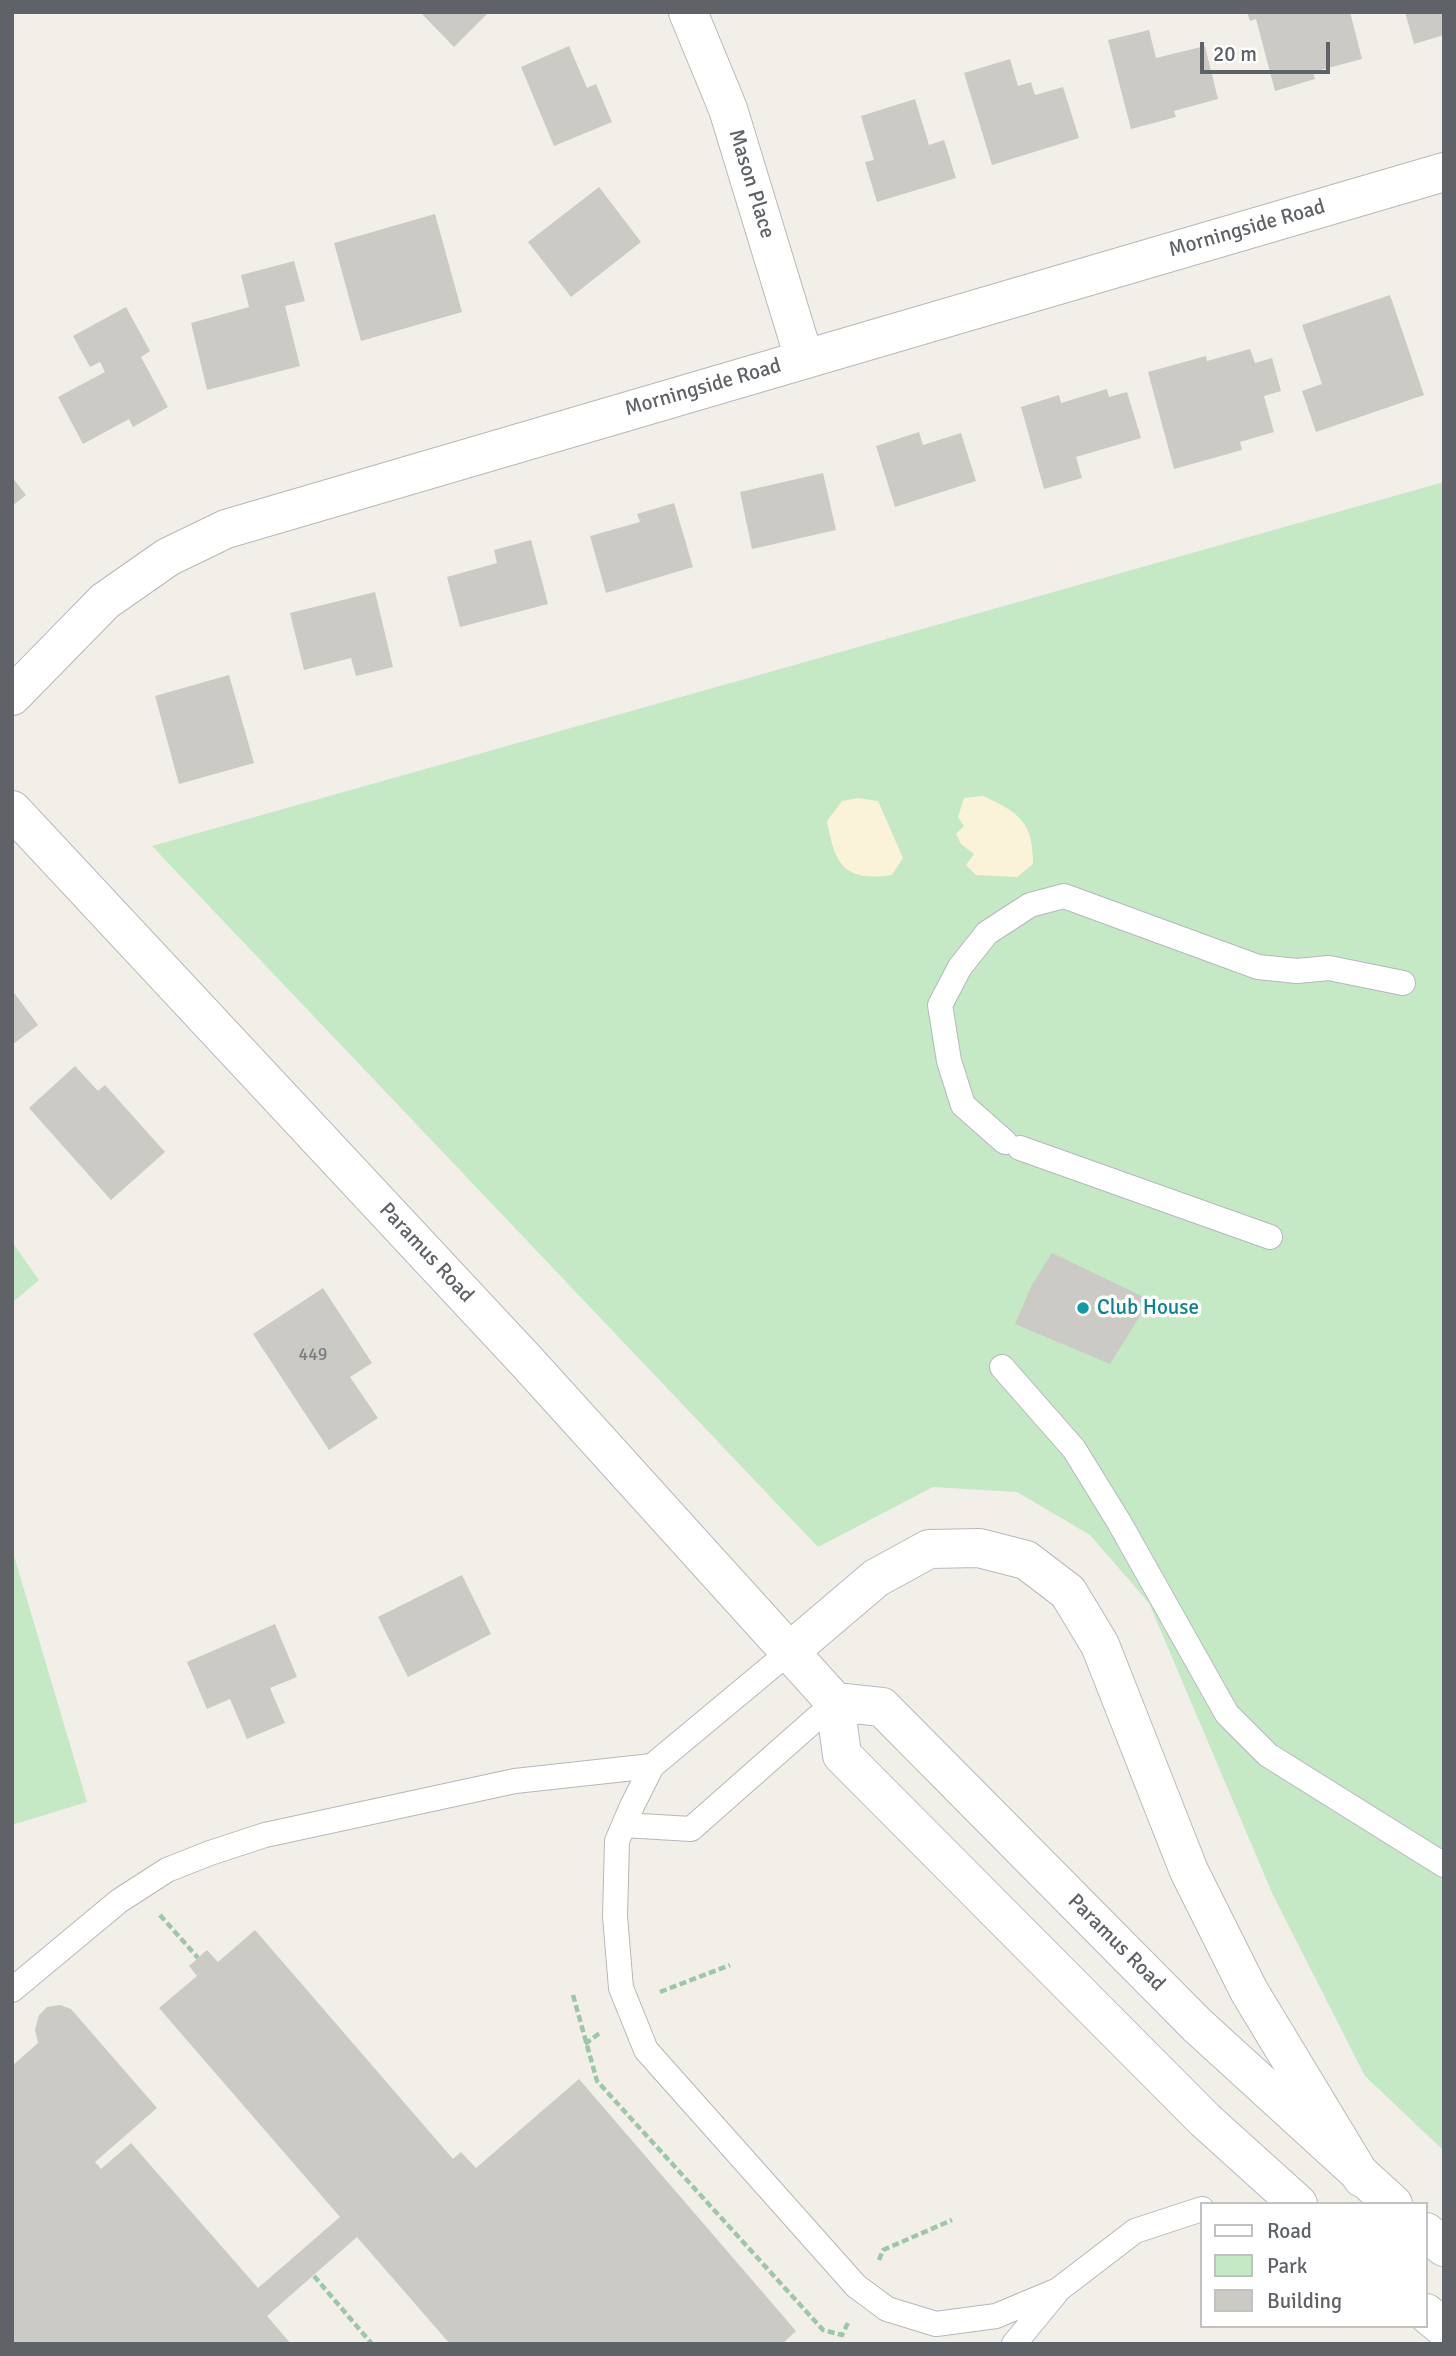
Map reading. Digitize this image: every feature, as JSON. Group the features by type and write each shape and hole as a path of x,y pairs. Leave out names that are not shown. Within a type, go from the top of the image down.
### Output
{"main road":[{"name":"Mason Place","path":"688,12 728,108 804,358"},
{"name":"Morningside Road","path":"12,696 105,601 168,556 226,529 1444,172"},
{"name":"Paramus Road","path":"12,810 529,1364 835,1702 882,1707 1197,2025 1391,2202"},
{"path":"789,1652 876,1578 929,1549 979,1548 1026,1560 1068,1592 1100,1645 1189,1871 1243,1979 1362,2178"},
{"path":"835,1702 842,1755 1205,2120 1296,2202"},
{"path":"1428,2234 1444,2247"},
{"path":"1428,2315 1444,2328"}],"lane":[{"path":"1270,1237 1012,1145 963,1105 949,1061 940,1005 960,967 987,933 1030,905 1064,896 1258,967 1297,971 1329,968 1403,983"},
{"path":"1002,1367 1074,1449 1144,1566 1227,1714 1268,1755 1444,1865"},
{"path":"789,1652 652,1766 617,1840 615,1916 621,1988 646,2050 856,2286 887,2309 936,2324 996,2316 1058,2290"},
{"path":"624,1825 691,1829 835,1702"},
{"path":"12,1990 119,1900 167,1870 210,1853 265,1835 514,1782 652,1766"},
{"path":"1014,2344 1058,2290 1135,2231 1200,2210"}],"path":[{"path":"156,1911 198,1958"},
{"path":"314,2276 372,2344"}],"green space":[{"path":"1444,482 1444,2151 1365,2076 1273,1895 1149,1603 1090,1535 1017,1492 933,1487 818,1547 152,846"},
{"path":"12,1242 39,1280 12,1303"},
{"path":"12,1549 87,1802 12,1825"}],"sand":[{"path":"983,796 1015,814 1027,829 1033,864 1017,877 976,875 966,865 974,854 961,844 956,834 964,826 958,817 964,798"},
{"path":"858,798 878,801 903,858 892,875 863,876 852,873 838,859 827,821 842,801"}],"building":[{"path":"489,12 454,47 422,14"},
{"path":"1247,12 1350,12 1362,59 1313,72 1315,79 1275,91 1256,19 1250,21"},
{"path":"1405,12 1444,12 1444,35 1414,44"},
{"path":"1149,30 1156,58 1205,46 1218,99 1174,111 1176,117 1131,129 1108,40"},
{"path":"569,46 587,88 596,84 612,122 554,146 521,67"},
{"path":"1010,59 1018,86 1031,82 1035,95 1063,87 1079,138 992,165 964,73"},
{"path":"915,99 929,145 944,140 956,178 877,202 865,162 874,160 861,116"},
{"path":"599,187 641,242 571,297 528,242"},
{"path":"435,214 462,312 361,341 334,243"},
{"path":"294,261 305,301 285,306 300,366 207,390 191,323 249,307 241,275"},
{"path":"1390,295 1424,395 1316,432 1302,391 1322,384 1302,325"},
{"path":"126,307 150,351 141,357 168,407 133,427 129,419 83,444 58,397 105,372 100,362 90,367 73,336"},
{"path":"1250,349 1255,363 1272,358 1281,391 1264,396 1274,432 1240,442 1242,450 1174,469 1148,372 1206,356 1207,361"},
{"path":"1107,389 1109,397 1127,392 1141,438 1076,457 1082,478 1044,489 1021,407 1059,395 1061,403"},
{"path":"919,432 923,445 961,433 976,481 895,507 876,446"},
{"path":"823,473 836,530 752,549 740,492"},
{"path":"12,477 26,495 12,506"},
{"path":"674,503 693,567 606,593 590,536 640,522 637,514"},
{"path":"531,540 548,604 460,627 447,577 497,563 494,550"},
{"path":"375,592 393,667 356,676 351,658 304,670 290,613"},
{"path":"229,675 254,763 179,784 155,696"},
{"path":"12,990 38,1025 12,1045"},
{"path":"75,1066 98,1091 105,1085 165,1152 111,1200 29,1108"},
{"name":"Club House","path":"1052,1253 1150,1300 1110,1364 1015,1324 1032,1285"},
{"path":"323,1288 372,1363 350,1377 378,1418 329,1450 253,1334"},
{"path":"462,1575 491,1634 408,1677 378,1617"},
{"path":"275,1624 297,1677 270,1688 285,1723 247,1739 230,1699 207,1709 187,1662"},
{"path":"255,1930 453,2159 461,2152 476,2168 579,2079 796,2331 782,2344 450,2344 357,2237 267,2316 291,2344 12,2344 12,2066 38,2043 35,2030 39,2015 47,2007 60,2005 71,2009 157,2108 95,2162 101,2169 131,2143 258,2288 340,2217 159,2008 197,1976 189,1966 207,1950 218,1962"}],"place":[{"name":"Club House","path":"1083,1308"}]}
